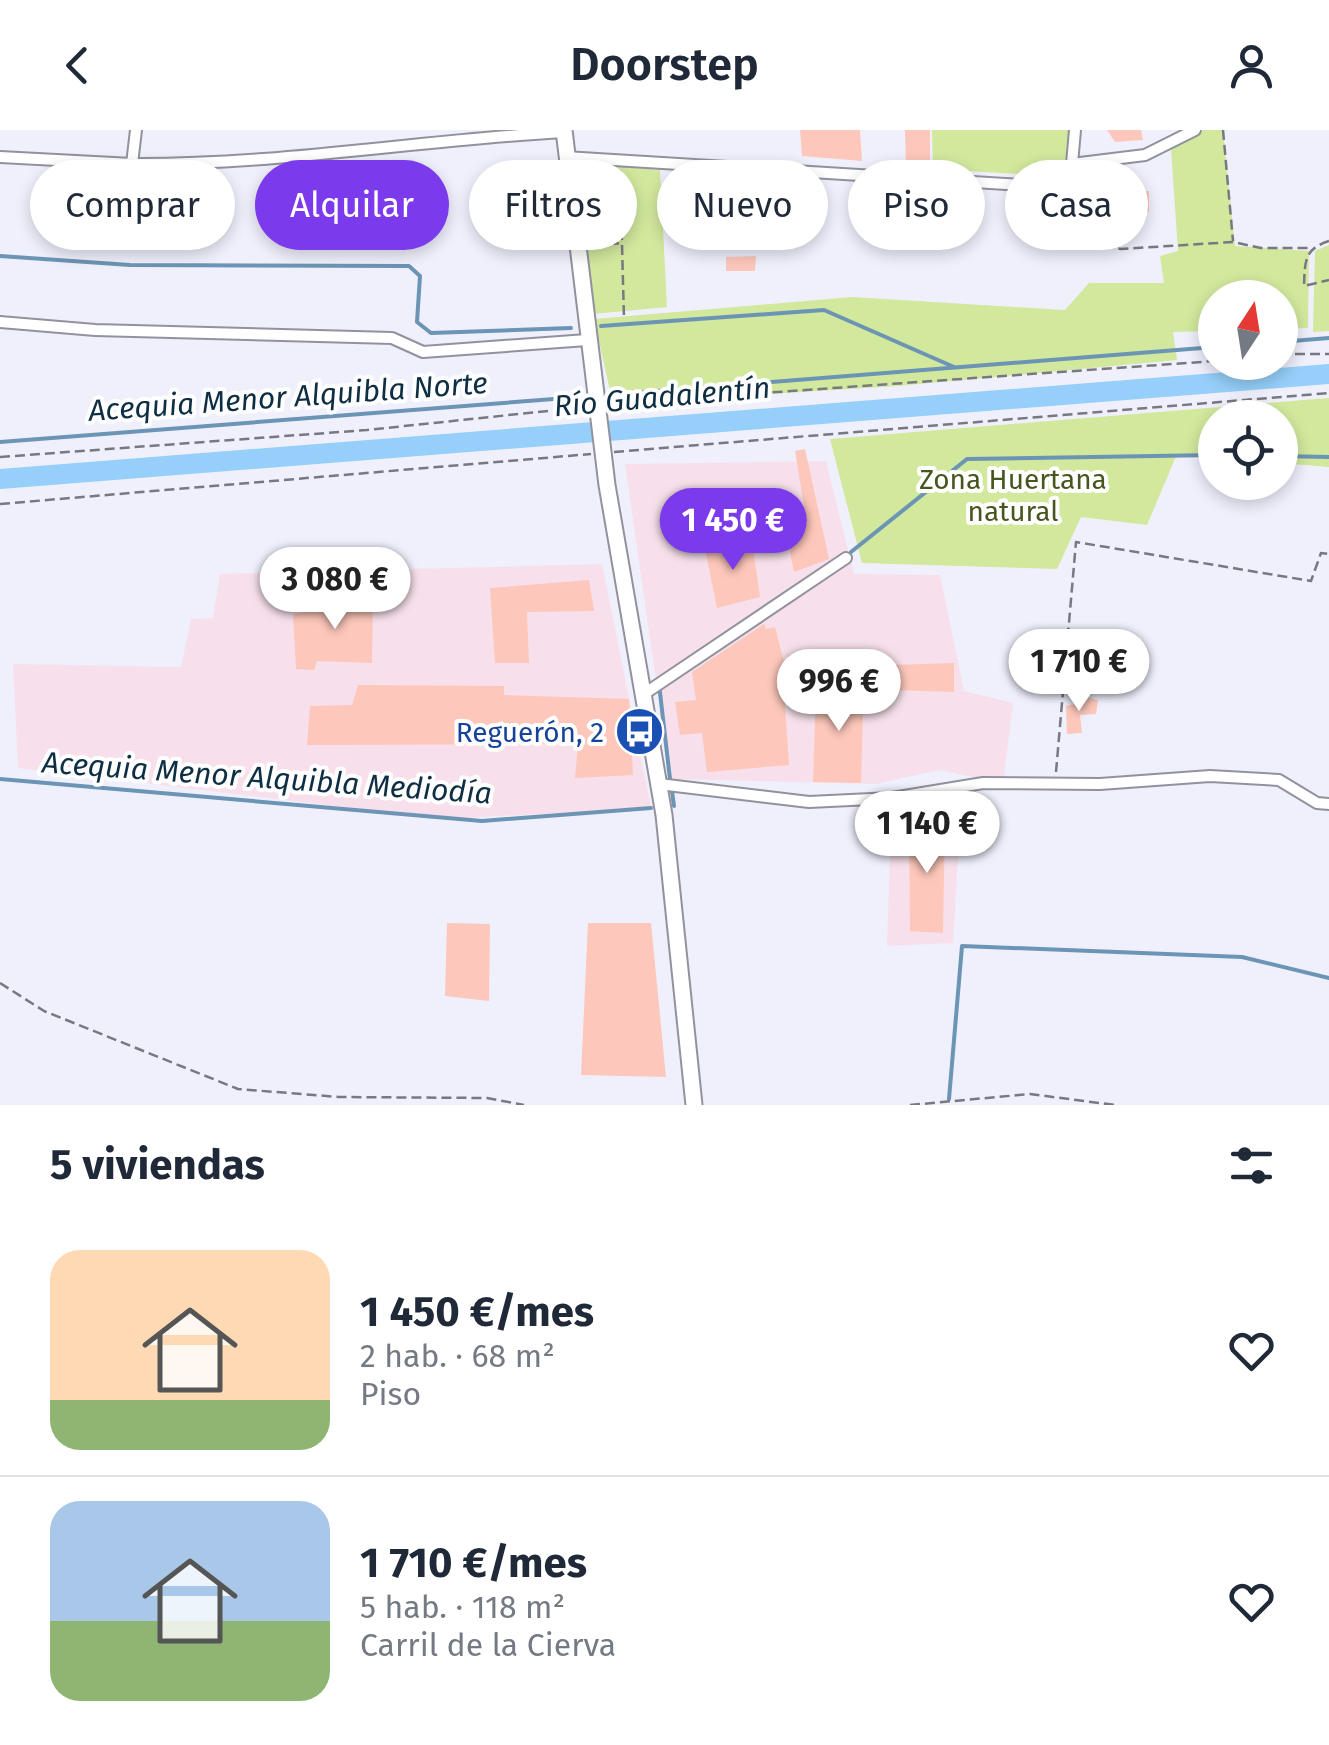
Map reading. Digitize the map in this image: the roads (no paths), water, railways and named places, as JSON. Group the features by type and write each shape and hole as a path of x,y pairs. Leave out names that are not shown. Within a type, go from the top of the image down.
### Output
{"main road":[{"path":"564,131 602,451 659,784 694,1105"}],"street":[{"path":"132,160 136,130"},
{"path":"1072,160 1075,130"},
{"path":"1105,160 1146,155 1195,130"},
{"path":"235,164 358,154 442,138 564,131"},
{"path":"0,156 66,160"},
{"path":"565,158 1005,183"},
{"path":"0,322 113,331 392,338 423,352 587,340"},
{"path":"644,694 846,558"},
{"path":"659,784 808,802 892,798 983,782 1055,784 1210,776 1279,780 1317,803 1329,804"}],"waterway":[{"path":"0,256 130,265 409,266 420,276 417,322 431,333 571,328"},
{"path":"601,326 824,310 954,367"},
{"name":"Acequia Menor Alquibla Norte","path":"1298,341 1329,338"},
{"name":"Acequia Menor Alquibla Norte","path":"606,395 1198,348"},
{"name":"Río Guadalentín","path":"0,479 1329,374"},
{"name":"Acequia Menor Alquibla Norte","path":"0,442 580,397"},
{"name":"Acequia Menor Alquibla Mediodía","path":"851,552 967,459 1198,455"},
{"name":"Acequia Menor Alquibla Mediodía","path":"1298,456 1329,457"},
{"name":"Acequia Menor Alquibla Mediodía","path":"659,684 670,779"},
{"name":"Acequia Menor Alquibla Mediodía","path":"0,779 482,821 651,808"},
{"name":"Acequia Menor Alquibla Mediodía","path":"672,791 674,806"},
{"path":"949,1099 962,946 1242,957 1329,978"}],"place":[{"name":"Reguerón, 2","path":"639,732"}],"park label":[{"name":"Zona Huertana natural","path":"1013,495"}]}
